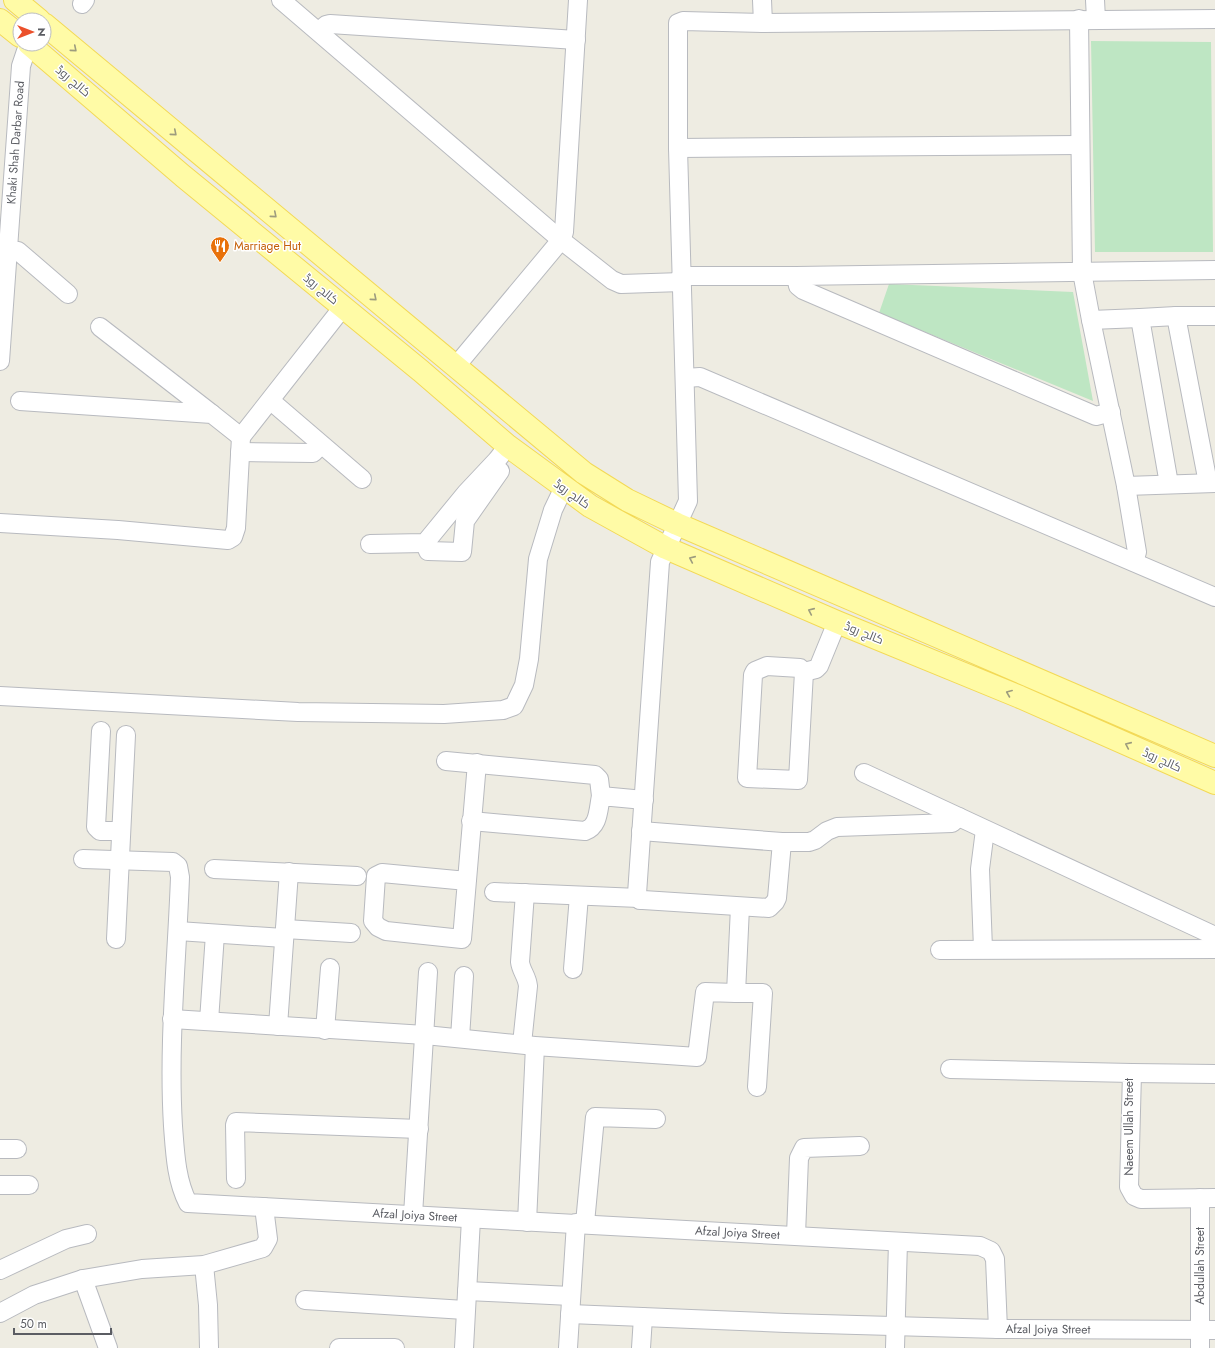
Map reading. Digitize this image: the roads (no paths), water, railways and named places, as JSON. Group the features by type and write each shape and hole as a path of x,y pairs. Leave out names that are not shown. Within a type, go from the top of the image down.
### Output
{"main road":[{"path":"15,0 29,12"},
{"name":"کالج روڈ","path":"0,20 12,30"},
{"name":"کالج روڈ","path":"52,31 584,474 626,500 677,524 1215,756"},
{"name":"کالج روڈ","path":"39,52 183,176 421,371 511,448 563,489 609,518 666,548 836,622 1020,697 1215,783"},
{"path":"421,371 438,351"}],"street":[{"path":"281,0 561,240 612,280 620,284 682,279 796,276 1215,270"},
{"path":"456,366 561,240 565,226 578,0"},
{"path":"762,0 763,23"},
{"path":"1095,0 1088,19 1079,145 1082,272 1126,486 1137,552 1134,562"},
{"path":"639,898 636,889 644,800 660,562 688,502 678,148 678,23 683,21 763,23 1215,19"},
{"path":"319,31 326,25 330,24 576,40"},
{"name":"Khaki Shah Darbar Road","path":"0,361 21,66 25,52"},
{"path":"678,148 1079,145"},
{"path":"8,250 18,251 68,294"},
{"path":"796,276 798,286 803,290 839,306 1096,416 1111,412"},
{"path":"0,524 118,530 228,540 233,537 236,528 241,444 271,401 343,307"},
{"path":"1091,320 1176,316 1215,316"},
{"path":"1126,486 1212,483 1176,316"},
{"path":"1140,318 1169,484"},
{"path":"100,326 212,414 241,444 313,453 321,444"},
{"path":"684,378 700,377 1215,597"},
{"path":"271,401 362,479"},
{"path":"20,402 212,414"},
{"path":"425,542 428,551 462,552 465,521 469,512 511,448"},
{"path":"370,544 425,542 466,493 511,448"},
{"path":"0,696 298,712 444,714 503,710 514,706 524,685 529,658 538,559 553,510 563,489"},
{"path":"804,672 816,669 819,666 836,622"},
{"path":"767,666 800,668 804,672 798,780 747,778 753,676 755,671 767,666"},
{"path":"101,731 96,827 100,831 121,831"},
{"path":"116,939 126,735"},
{"path":"446,761 595,775 600,779 600,796 596,822 592,829 585,831 472,821"},
{"path":"466,881 382,873 376,876 373,921 378,927 386,931 462,939 477,763"},
{"path":"864,772 985,830 1215,936"},
{"path":"600,796 644,800"},
{"path":"641,830 782,842 809,842 815,840 827,830 837,827 952,823 959,817"},
{"path":"983,949 980,869 985,830"},
{"path":"494,892 639,898 643,900 769,908 775,902 782,842"},
{"path":"83,859 172,862 178,866 180,877 178,931 172,1018 325,1030 425,1035 528,1045 697,1057 705,992 763,994 757,1087"},
{"path":"214,869 357,876"},
{"path":"278,1026 288,872"},
{"path":"525,893 520,962 521,968 527,978 528,986 527,1222"},
{"path":"573,969 579,896"},
{"path":"736,994 740,907"},
{"path":"178,931 216,934 351,933"},
{"path":"209,1021 216,934"},
{"path":"940,950 1215,949"},
{"path":"325,1030 330,968"},
{"path":"414,1215 428,972"},
{"path":"460,1038 464,976"},
{"name":"Afzal Joiya Street","path":"172,1018 170,1085 174,1146 180,1185 188,1203 527,1222 581,1223 980,1246 990,1251 995,1259 998,1329 1208,1330"},
{"name":"Naeem Ullah Street","path":"950,1069 1132,1073 1129,1187 1134,1196 1141,1199 1208,1198"},
{"path":"1132,1073 1215,1074"},
{"path":"568,1348 571,1305 595,1117 656,1119"},
{"path":"236,1179 236,1122 419,1129"},
{"path":"796,1235 799,1158 804,1148 860,1146"},
{"path":"0,1185 29,1185"},
{"name":"Abdullah Street","path":"1200,1348 1208,1330 1208,1198"},
{"path":"0,1313 34,1295 83,1280 142,1269 204,1266 263,1248 268,1239 264,1208"},
{"path":"464,1348 471,1218"},
{"path":"0,1270 66,1239 87,1234"},
{"path":"895,1348 898,1242"},
{"path":"204,1266 208,1305 209,1348"},
{"path":"83,1280 108,1348"},
{"path":"466,1291 571,1305 643,1317 998,1329"},
{"path":"305,1300 466,1310"},
{"path":"641,1348 643,1317"},
{"path":"339,1348 395,1348"}],"place":[{"name":"Marriage Hut","path":"220,263"}]}
